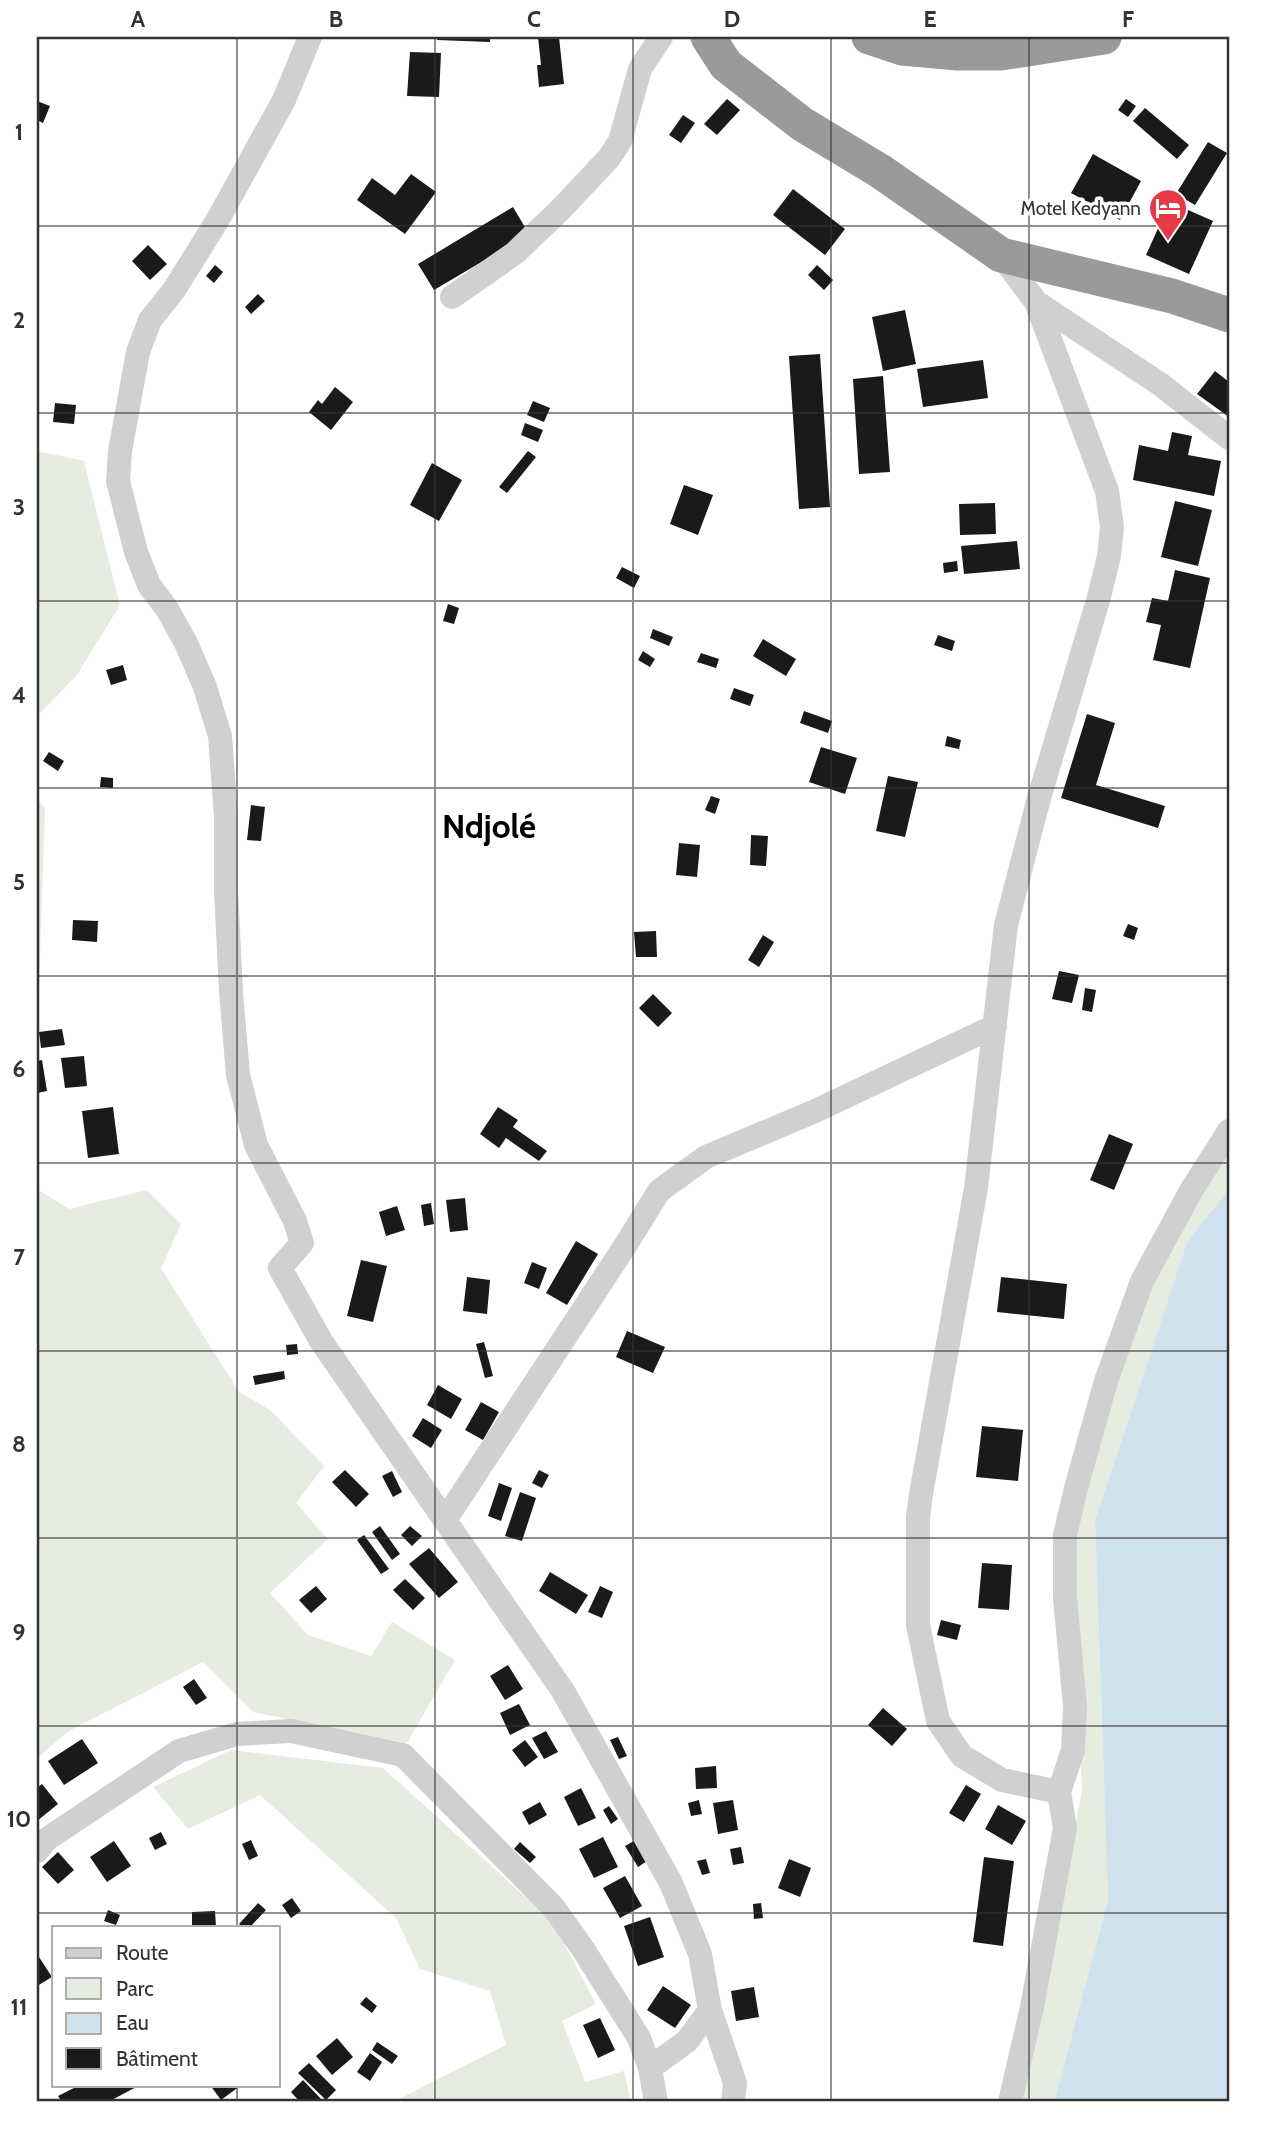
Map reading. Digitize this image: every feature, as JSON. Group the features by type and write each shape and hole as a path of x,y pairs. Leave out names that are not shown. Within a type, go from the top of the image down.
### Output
{"highway":[{"path":"708,37 726,65 802,124 880,172 1000,255 1172,296 1229,315"},
{"path":"869,37 902,48 979,53 1001,53 1104,37"}],"street":[{"path":"310,37 284,100 217,221 174,290 150,320 135,365 120,451 118,481 128,526 149,586 167,609 186,643 205,687 220,736 226,817 231,992 238,1075 256,1145 295,1221 302,1243 280,1268 321,1342 563,1691 671,1883 700,1954 709,2010 735,2082 733,2102"},
{"path":"452,297 515,253 609,158 620,141 640,69 661,37"},
{"path":"1000,255 1036,302 1096,458 1107,491 1112,527 1109,556 1099,597 1039,798 1006,925 976,1188 918,1517 918,1625 938,1721 962,1756 1002,1780 1059,1792"},
{"path":"1036,302 1160,384 1229,438"},
{"path":"444,1520 659,1191 706,1157 813,1111 995,1026"},
{"path":"1010,2102 1032,2007 1065,1828 1059,1792 1073,1751 1075,1706 1065,1598 1065,1535 1106,1381 1142,1281 1192,1189 1229,1131"},
{"path":"37,1851 47,1839 179,1751 237,1734 291,1731 404,1755 554,1908 639,2038 650,2068 656,2102"},
{"path":"650,2068 687,2040 709,2010"}],"green space":[{"path":"37,451 84,461 120,605 77,675 37,716"},
{"path":"37,800 45,807 37,988"},
{"path":"1229,1147 1229,1189 1187,1242 1095,1520 1108,1900 1054,2102 1016,2102 1082,1792 1071,1533 1131,1327 1182,1225"},
{"path":"37,1189 69,1209 147,1190 181,1224 161,1268 239,1392 270,1410 324,1466 296,1503 328,1539 270,1593 308,1635 371,1656 392,1622 455,1660 407,1743 253,1712 203,1662 67,1732 37,1759"},
{"path":"231,1750 383,1768 552,1921 596,2004 562,2021 585,2082 624,2071 631,2102 393,2102 506,2045 490,1991 420,1969 396,1918 260,1795 188,1829 153,1787"}],"water":[{"path":"1229,1189 1229,2102 1054,2102 1108,1900 1095,1520 1187,1242"}],"building":[{"path":"437,37 490,37 490,42 437,40"},
{"path":"538,37 559,37 564,84 539,87 537,65 541,65"},
{"path":"410,52 441,53 439,97 407,96"},
{"path":"727,99 740,110 717,135 704,124"},
{"path":"1126,99 1136,106 1128,117 1118,110"},
{"path":"37,101 50,106 43,123 37,120"},
{"path":"1145,108 1189,145 1177,159 1133,121"},
{"path":"683,115 695,123 681,143 669,135"},
{"path":"1208,142 1227,153 1195,205 1176,194"},
{"path":"1093,154 1141,181 1120,220 1071,193"},
{"path":"411,174 436,192 405,234 357,200 372,178 395,195"},
{"path":"793,189 845,229 825,255 773,215"},
{"path":"1170,202 1213,221 1189,274 1146,255"},
{"path":"513,207 529,234 434,290 418,264"},
{"path":"148,245 167,264 150,280 132,261"},
{"path":"215,265 223,272 214,283 206,276"},
{"path":"817,265 833,280 824,290 808,275"},
{"path":"258,294 265,301 251,314 245,307"},
{"path":"905,310 916,364 883,371 872,317"},
{"path":"820,354 830,507 799,509 789,356"},
{"path":"983,360 988,398 923,407 917,369"},
{"path":"1215,371 1229,382 1229,417 1197,394"},
{"path":"883,376 890,472 859,474 853,379"},
{"path":"335,387 353,402 331,430 309,412 318,400 322,404"},
{"path":"533,401 550,408 544,422 527,415"},
{"path":"55,403 76,405 74,424 53,422"},
{"path":"525,423 543,430 538,442 521,435"},
{"path":"1172,432 1192,436 1188,455 1221,461 1214,496 1133,480 1139,445 1168,451"},
{"path":"528,451 536,457 507,493 499,487"},
{"path":"432,463 462,480 439,521 410,505"},
{"path":"684,485 713,495 698,535 670,524"},
{"path":"1175,501 1212,510 1198,566 1161,557"},
{"path":"995,503 996,534 960,535 959,504"},
{"path":"1017,541 1020,569 964,574 961,546"},
{"path":"957,561 958,571 944,573 943,563"},
{"path":"622,567 640,576 634,588 616,578"},
{"path":"1175,570 1210,578 1190,668 1153,660 1161,625 1146,622 1152,598 1168,601"},
{"path":"448,604 459,608 454,624 443,621"},
{"path":"653,629 673,637 669,646 650,638"},
{"path":"938,635 955,641 952,651 934,645"},
{"path":"763,639 796,659 786,676 753,656"},
{"path":"643,651 655,659 650,667 638,660"},
{"path":"701,653 719,659 716,668 697,662"},
{"path":"123,665 127,680 111,685 106,670"},
{"path":"734,688 754,695 750,706 730,699"},
{"path":"804,711 832,721 828,733 800,723"},
{"path":"1087,714 1115,723 1096,785 1165,806 1158,828 1061,798"},
{"path":"947,736 961,740 959,749 945,746"},
{"path":"821,747 857,758 845,794 809,782"},
{"path":"49,752 64,761 58,771 43,761"},
{"path":"888,776 918,782 905,837 876,831"},
{"path":"101,777 113,778 113,788 100,787"},
{"path":"711,796 720,799 715,814 705,810"},
{"path":"251,805 265,807 261,841 247,840"},
{"path":"751,835 768,836 766,866 750,865"},
{"path":"679,843 700,845 697,877 676,875"},
{"path":"73,920 98,921 97,942 72,940"},
{"path":"1128,924 1138,928 1134,940 1123,936"},
{"path":"656,931 657,957 636,957 634,932"},
{"path":"763,935 774,942 759,967 748,960"},
{"path":"1059,971 1079,975 1072,1003 1052,999"},
{"path":"1085,988 1096,990 1092,1012 1082,1010"},
{"path":"653,994 672,1013 658,1027 639,1008"},
{"path":"62,1029 65,1045 41,1048 39,1032"},
{"path":"84,1056 87,1086 65,1088 61,1058"},
{"path":"42,1060 47,1091 37,1093 37,1061"},
{"path":"113,1107 119,1154 88,1158 82,1111"},
{"path":"498,1107 518,1120 513,1127 547,1151 539,1161 506,1138 499,1148 480,1134"},
{"path":"1109,1134 1133,1144 1114,1190 1090,1180"},
{"path":"465,1198 468,1230 450,1232 446,1200"},
{"path":"431,1203 434,1224 424,1226 421,1205"},
{"path":"397,1206 405,1230 386,1236 379,1212"},
{"path":"576,1241 598,1254 567,1305 546,1293"},
{"path":"361,1260 387,1266 373,1322 347,1316"},
{"path":"532,1262 547,1268 539,1289 524,1283"},
{"path":"467,1277 490,1280 487,1314 463,1311"},
{"path":"1001,1277 1067,1284 1064,1319 997,1312"},
{"path":"627,1331 665,1347 653,1373 616,1357"},
{"path":"484,1342 493,1376 485,1378 476,1344"},
{"path":"297,1344 298,1354 287,1355 286,1345"},
{"path":"284,1371 285,1379 255,1385 253,1376"},
{"path":"438,1385 462,1399 451,1419 427,1405"},
{"path":"481,1402 499,1412 483,1440 465,1430"},
{"path":"423,1418 442,1430 431,1448 412,1436"},
{"path":"982,1426 1023,1430 1018,1481 976,1477"},
{"path":"345,1470 369,1494 356,1507 332,1482"},
{"path":"539,1470 549,1475 542,1488 532,1483"},
{"path":"392,1471 402,1492 393,1497 382,1476"},
{"path":"499,1483 512,1488 501,1521 488,1516"},
{"path":"520,1492 536,1498 522,1541 505,1536"},
{"path":"380,1526 400,1554 392,1560 372,1532"},
{"path":"410,1526 422,1536 412,1546 401,1535"},
{"path":"364,1535 389,1569 381,1574 357,1540"},
{"path":"429,1548 458,1582 439,1598 409,1564"},
{"path":"982,1563 1012,1565 1009,1610 978,1608"},
{"path":"550,1572 588,1595 576,1614 539,1591"},
{"path":"405,1579 425,1598 413,1610 393,1590"},
{"path":"316,1586 327,1599 311,1613 299,1600"},
{"path":"600,1586 613,1592 602,1618 588,1612"},
{"path":"941,1620 961,1625 957,1640 937,1635"},
{"path":"508,1665 523,1689 505,1700 490,1676"},
{"path":"194,1679 207,1698 196,1705 183,1687"},
{"path":"519,1704 530,1725 510,1735 500,1713"},
{"path":"883,1708 907,1729 892,1746 868,1725"},
{"path":"546,1731 558,1752 544,1759 532,1738"},
{"path":"618,1737 627,1756 619,1759 610,1740"},
{"path":"82,1739 98,1763 64,1785 48,1761"},
{"path":"525,1740 538,1757 525,1767 512,1750"},
{"path":"716,1766 717,1788 696,1789 695,1768"},
{"path":"42,1784 58,1804 37,1821 37,1788"},
{"path":"966,1785 981,1794 964,1822 949,1813"},
{"path":"581,1788 596,1818 578,1826 564,1797"},
{"path":"699,1800 702,1814 691,1816 688,1803"},
{"path":"733,1800 738,1830 718,1834 713,1803"},
{"path":"540,1802 547,1815 529,1825 522,1812"},
{"path":"998,1805 1026,1821 1012,1845 985,1829"},
{"path":"609,1806 618,1819 611,1824 603,1810"},
{"path":"161,1832 167,1844 155,1850 149,1838"},
{"path":"603,1837 618,1867 594,1878 579,1849"},
{"path":"251,1840 258,1856 249,1860 242,1844"},
{"path":"114,1841 131,1866 107,1882 90,1857"},
{"path":"634,1841 647,1861 638,1867 625,1846"},
{"path":"520,1842 536,1857 530,1863 514,1849"},
{"path":"741,1847 744,1863 733,1865 730,1849"},
{"path":"58,1852 74,1870 58,1884 42,1867"},
{"path":"984,1857 1014,1861 1003,1946 973,1942"},
{"path":"706,1859 710,1873 702,1875 697,1861"},
{"path":"789,1859 811,1868 800,1897 778,1888"},
{"path":"625,1876 642,1906 620,1918 603,1888"},
{"path":"292,1898 301,1911 291,1918 282,1905"},
{"path":"258,1903 266,1910 251,1926 239,1924"},
{"path":"761,1903 763,1918 754,1919 753,1904"},
{"path":"108,1910 120,1915 116,1925 104,1921"},
{"path":"215,1911 216,1926 192,1926 192,1912"},
{"path":"650,1917 664,1957 638,1966 624,1926"},
{"path":"37,1954 52,1977 37,1986"},
{"path":"663,1986 691,2005 675,2028 647,2010"},
{"path":"754,1987 759,2017 736,2021 731,1991"},
{"path":"366,1997 377,2006 372,2013 360,2004"},
{"path":"600,2018 615,2050 598,2058 583,2025"},
{"path":"337,2038 353,2057 332,2075 316,2056"},
{"path":"377,2042 398,2056 392,2064 372,2050"},
{"path":"370,2053 382,2062 370,2081 357,2072"},
{"path":"309,2063 336,2090 326,2100 298,2073"},
{"path":"303,2080 321,2099 318,2102 300,2102 291,2092"},
{"path":"78,2086 138,2086 108,2102 62,2102 58,2096"},
{"path":"211,2086 240,2086 221,2100"}],"place":[{"name":"Motel Kedyann","path":"1168,242"}],"district":[{"name":"Ndjolé","path":"489,826"}]}
